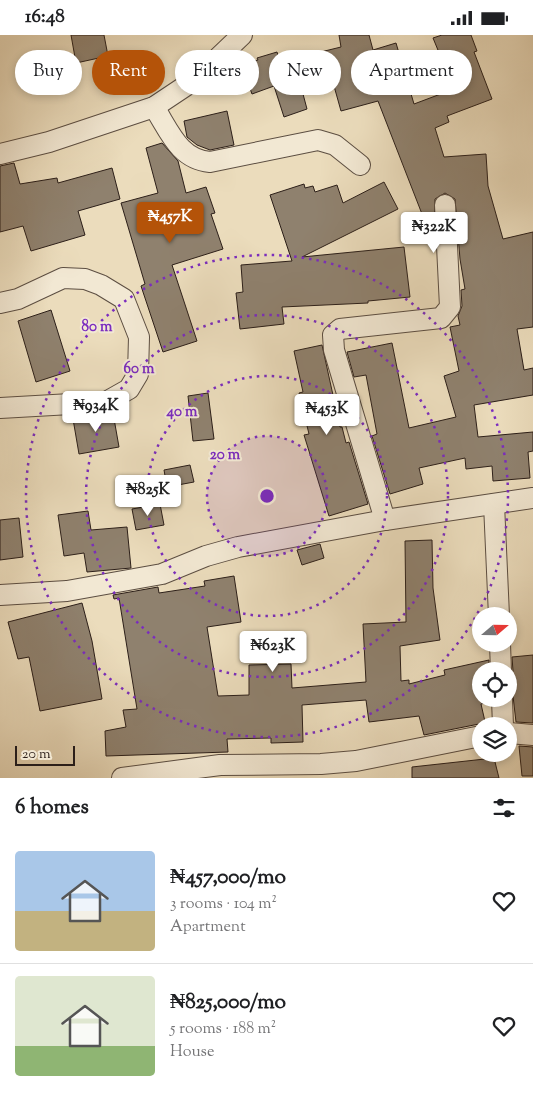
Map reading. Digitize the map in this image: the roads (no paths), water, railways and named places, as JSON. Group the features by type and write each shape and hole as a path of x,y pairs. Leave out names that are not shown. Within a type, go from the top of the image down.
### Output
{"street":[{"path":"0,154 49,142 154,107 196,79 242,35"},
{"path":"154,107 182,151 196,161 210,163 318,140 335,145 360,165"},
{"path":"385,520 334,350 333,335 340,329 442,318 450,307 445,205"},
{"path":"0,303 18,299 63,278 85,279 100,285 124,299 139,337 138,374 128,389 106,402 0,408"},
{"path":"0,595 67,591 162,574 206,556 238,547 385,520 533,498"},
{"path":"494,504 499,607"},
{"path":"517,734 533,735"},
{"path":"132,777 220,765 321,764 356,761 472,739"}]}
